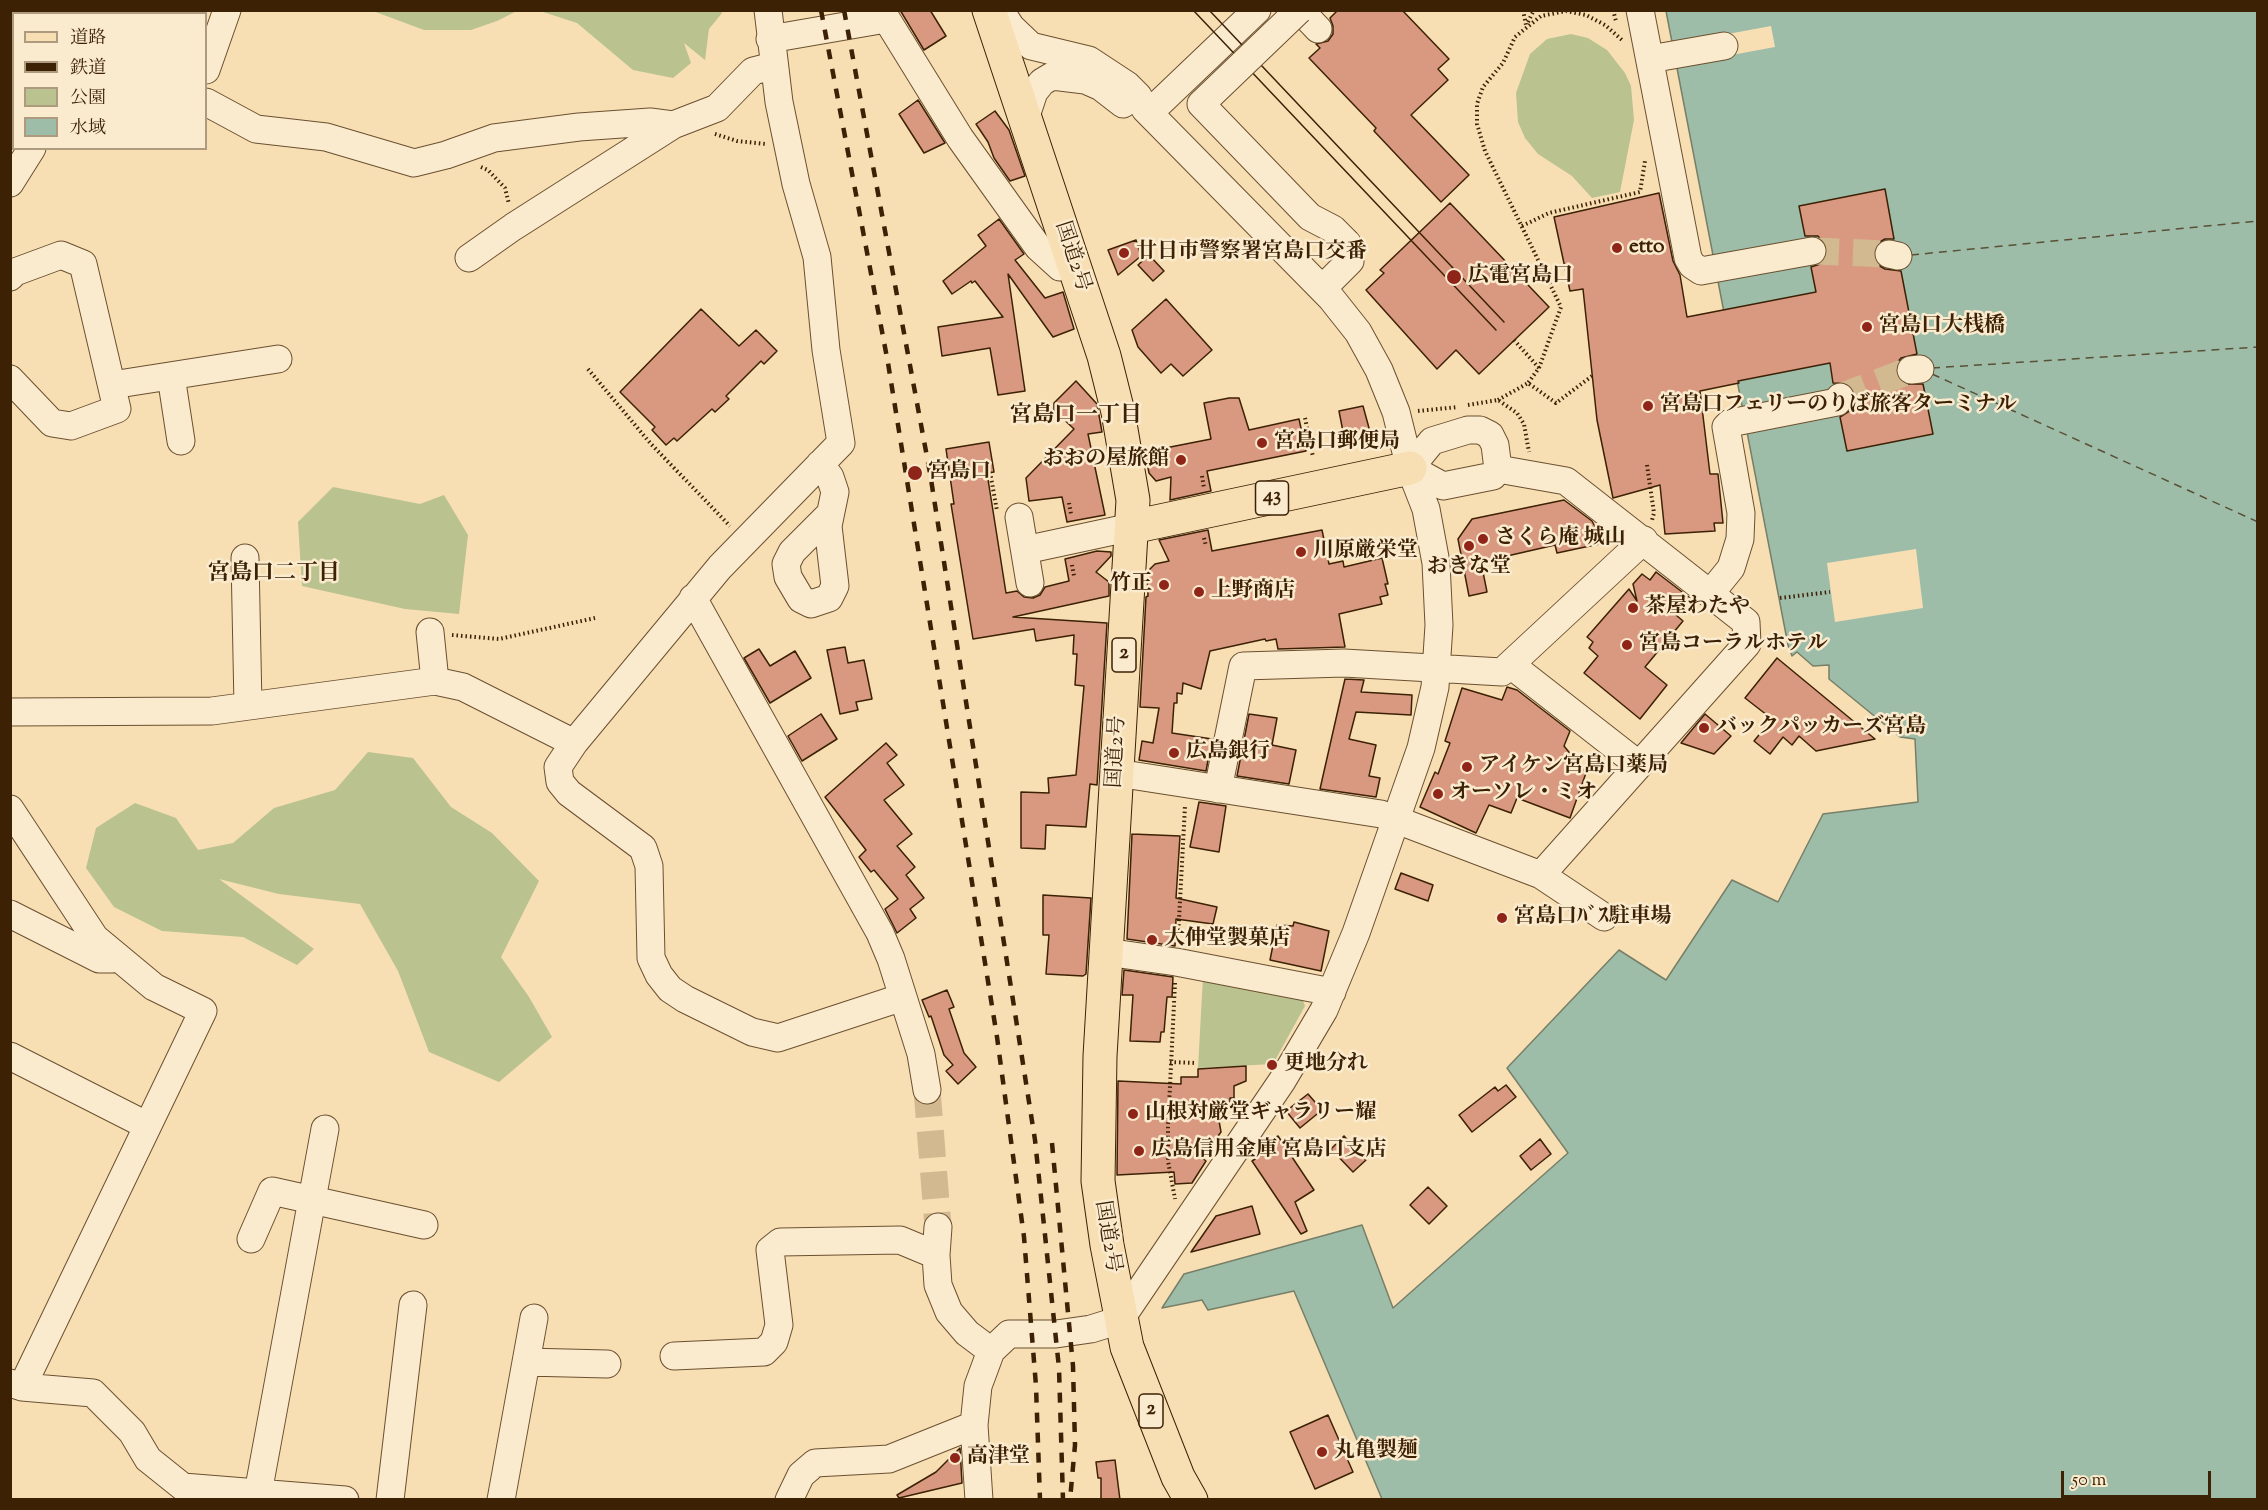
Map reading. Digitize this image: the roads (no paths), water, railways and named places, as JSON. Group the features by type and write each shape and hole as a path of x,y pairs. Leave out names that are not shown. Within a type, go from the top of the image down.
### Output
{"main road":[{"name":"国道2号","path":"989,10 1104,356 1118,412 1133,500 1106,952 1098,1108 1098,1181 1120,1320 1148,1403 1178,1477 1191,1500"},
{"name":"43","path":"1132,527 1410,468"}],"street":[{"path":"207,67 227,10"},
{"path":"768,10 773,66 796,184 816,257 826,350 841,443 726,559 693,598 574,742 558,767 560,782 569,793 643,848 649,866 651,958 659,975 670,988 752,1032 778,1038 903,997"},
{"path":"979,1500 974,1425 978,1386 991,1352 1009,1334 1056,1334 1091,1329 1120,1320 1304,1046 1332,992 1356,933 1430,718 1437,668 1439,625 1436,563 1426,510 1410,468 1401,425 1379,370 1358,332 1322,289 1147,111 1133,91 1089,60 1031,46 1025,42 1000,10"},
{"path":"1147,111 1257,10"},
{"path":"1640,10 1688,258 1692,265 1701,271 1810,251"},
{"path":"770,39 883,15 960,138 1038,247 1060,267 1074,266"},
{"path":"1306,17 1202,104 1310,217 1333,229 1347,243 1350,261 1322,289"},
{"path":"1650,54 1724,46"},
{"path":"469,258 513,226 674,125 717,108 753,71 773,66"},
{"path":"1025,119 1029,102 1038,86 1046,78 1057,75 1085,80 1101,87 1123,104 1147,111"},
{"path":"207,103 256,129 326,137 414,163 504,136 650,122 674,125"},
{"path":"10,183 31,150"},
{"path":"10,379 52,423 71,426 117,409 83,264 61,255 12,272"},
{"path":"112,385 278,359"},
{"path":"171,376 181,441"},
{"path":"1710,594 1731,568 1740,539 1741,513 1726,427 1730,423 1838,399"},
{"path":"1410,468 1432,441 1468,430 1480,430 1490,435 1495,445 1498,469"},
{"path":"818,542 830,514 835,492 830,477 820,464"},
{"path":"1410,468 1443,486 1489,478 1498,469"},
{"path":"1498,469 1566,481 1746,622 1747,644 1541,875"},
{"path":"1008,519 1025,550 1030,583"},
{"path":"1025,550 1132,527"},
{"path":"1218,789 1243,666 1344,663 1503,672 1644,540"},
{"path":"245,558 248,706"},
{"path":"693,598 880,933 921,1054 927,1090"},
{"path":"430,632 435,681"},
{"path":"1511,666 1639,765"},
{"path":"10,712 212,711 435,681 463,687 574,742"},
{"path":"1117,773 1381,814 1541,875 1604,917"},
{"path":"10,809 95,938 154,987 203,1011 16,1385 93,1393 132,1432 148,1459 183,1487 187,1493 258,1493 345,1500"},
{"path":"10,914 99,959 120,959"},
{"path":"1106,952 1176,962 1332,992"},
{"path":"10,1056 146,1125"},
{"path":"258,1493 325,1129"},
{"path":"251,1239 272,1191 424,1225"},
{"path":"938,1227 936,1255 938,1285 949,1312 967,1333 991,1352"},
{"path":"675,1356 764,1352 774,1342 779,1325 770,1250 780,1242 900,1240 936,1255"},
{"path":"390,1500 413,1305"},
{"path":"501,1500 534,1318"},
{"path":"526,1362 607,1364"},
{"path":"789,1500 801,1475 815,1463 889,1459 974,1425"}],"water":[{"path":"1666,11 2257,11 2257,1499 1382,1499 1294,1291 1208,1310 1202,1300 1162,1308 1184,1274 1362,1225 1393,1308 1568,1153 1507,1068 1619,950 1666,980 1732,880 1778,902 1823,814 1918,802 1915,739 1900,737 1829,679 1829,665 1813,666 1797,652 1792,656 1788,645"}],"tunnel":[{"path":"1812,251 1889,254"},
{"path":"1840,397 1911,370"},
{"path":"927,1090 938,1227"}],"tram line":[{"path":"1193,10 1496,330"},
{"path":"1209,10 1504,322"}],"railway":[{"path":"821,10 888,363 997,1037 1024,1237 1036,1386 1040,1500"},
{"path":"844,10 930,473 1035,1140 1059,1368 1063,1500"},
{"path":"1052,1143 1073,1366 1075,1445 1070,1500"}],"place":[{"name":"etto","path":"1617,248"},
{"name":"廿日市警察署宮島口交番","path":"1124,253"},
{"name":"広電宮島口","path":"1454,277"},
{"name":"宮島口大桟橋","path":"1867,327"},
{"name":"宮島口フェリーのりば旅客ターミナル","path":"1648,406"},
{"name":"宮島口郵便局","path":"1262,443"},
{"name":"おおの屋旅館","path":"1181,460"},
{"name":"宮島口","path":"915,473"},
{"name":"さくら庵 城山","path":"1483,539"},
{"name":"おきな堂","path":"1469,546"},
{"name":"川原厳栄堂","path":"1301,552"},
{"name":"竹正","path":"1164,585"},
{"name":"上野商店","path":"1199,592"},
{"name":"茶屋わたや","path":"1633,608"},
{"name":"宮島コーラルホテル","path":"1627,645"},
{"name":"バックパッカーズ宮島","path":"1704,728"},
{"name":"広島銀行","path":"1174,753"},
{"name":"アイケン宮島口薬局","path":"1467,767"},
{"name":"オーソレ・ミオ","path":"1438,794"},
{"name":"宮島口ﾊﾞｽ駐車場","path":"1502,918"},
{"name":"大伸堂製菓店","path":"1152,940"},
{"name":"更地分れ","path":"1272,1065"},
{"name":"山根対厳堂ギャラリー耀","path":"1133,1114"},
{"name":"広島信用金庫 宮島口支店","path":"1139,1151"},
{"name":"丸亀製麺","path":"1322,1452"},
{"name":"高津堂","path":"955,1458"}],"district":[{"name":"宮島口一丁目","path":"1076,417"},
{"name":"宮島口二丁目","path":"274,575"}]}
